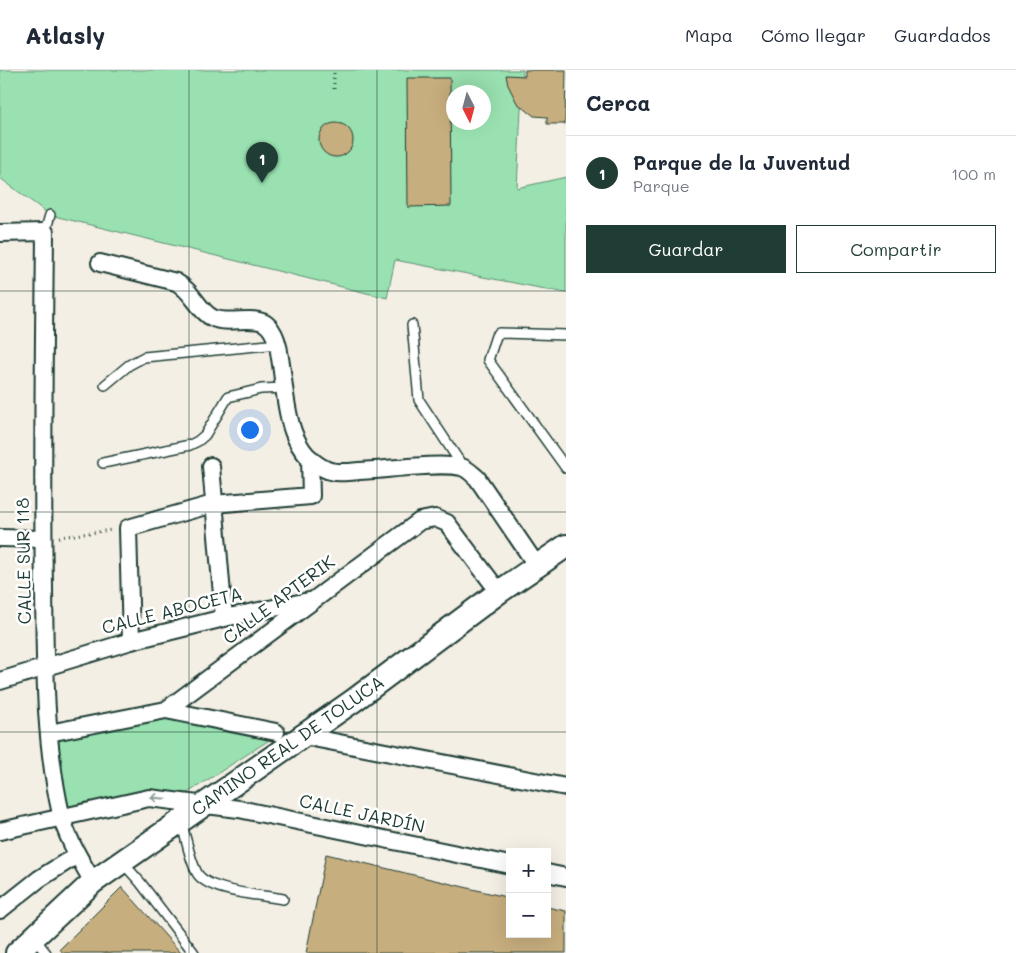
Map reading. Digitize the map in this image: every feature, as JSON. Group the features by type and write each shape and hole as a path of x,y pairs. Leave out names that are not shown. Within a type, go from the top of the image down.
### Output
{"main road":[{"name":"CAMINO REAL DE TOLUCA","path":"17,953 40,945 93,882 303,736 499,592 537,566 564,552"}],"street":[{"path":"0,232 45,232"},
{"name":"CALLE SUR 118","path":"45,232 50,538 45,668 49,734 61,815 77,855 93,882"},
{"path":"100,263 176,282 186,287 208,315 223,321 258,321 266,324 278,344 291,430 298,446 310,458 326,470 344,472 444,466 463,467 477,478 537,566"},
{"path":"131,641 128,528 213,504 311,496 310,458"},
{"path":"211,466 224,618"},
{"name":"CALLE APTERIK","path":"49,734 166,710 311,600 420,521 435,518 447,523 499,592"},
{"path":"0,538 50,538"},
{"name":"CALLE ABOCETA","path":"0,681 131,641 224,618 311,600"},
{"path":"166,710 276,732"},
{"path":"303,736 566,787"},
{"name":"CALLE JARDÍN","path":"0,831 61,815 149,798 207,803 506,864"},
{"path":"0,910 39,879 77,855"},
{"path":"551,874 566,876"}],"lane":[{"path":"45,232 50,215"},
{"path":"412,325 419,400 463,467"},
{"path":"566,335 499,333 496,336 488,360 566,468"},
{"path":"105,385 129,365 144,357 278,344"},
{"path":"103,463 190,445 205,435 228,397 261,389 285,388"},
{"path":"182,821 195,867 205,882 216,887 283,898"},
{"path":"122,861 194,953"}],"path":[{"path":"334,70 334,89"},
{"path":"50,538 128,528"}],"green space":[{"path":"0,70 523,70 517,188 566,177 566,293 395,260 387,298 50,215 0,178"},
{"path":"165,713 277,735 186,794 145,790 68,812 52,736"}],"building":[{"path":"525,70 566,70 565,124 547,124 547,117 534,116 517,103 508,85 506,75 525,76"},
{"path":"407,78 450,78 450,85 446,85 446,130 450,130 451,206 408,207"},
{"path":"336,123 343,124 348,128 352,133 352,147 348,152 343,156 336,157 329,156 324,152 320,147 319,140 320,133 324,128 329,124"},
{"path":"326,854 506,897 506,938 551,938 551,908 566,911 566,953 306,953"},
{"path":"122,887 181,953 63,953 60,949"}],"place":[{"name":"Parque de la Juventud","path":"262,183"}]}
